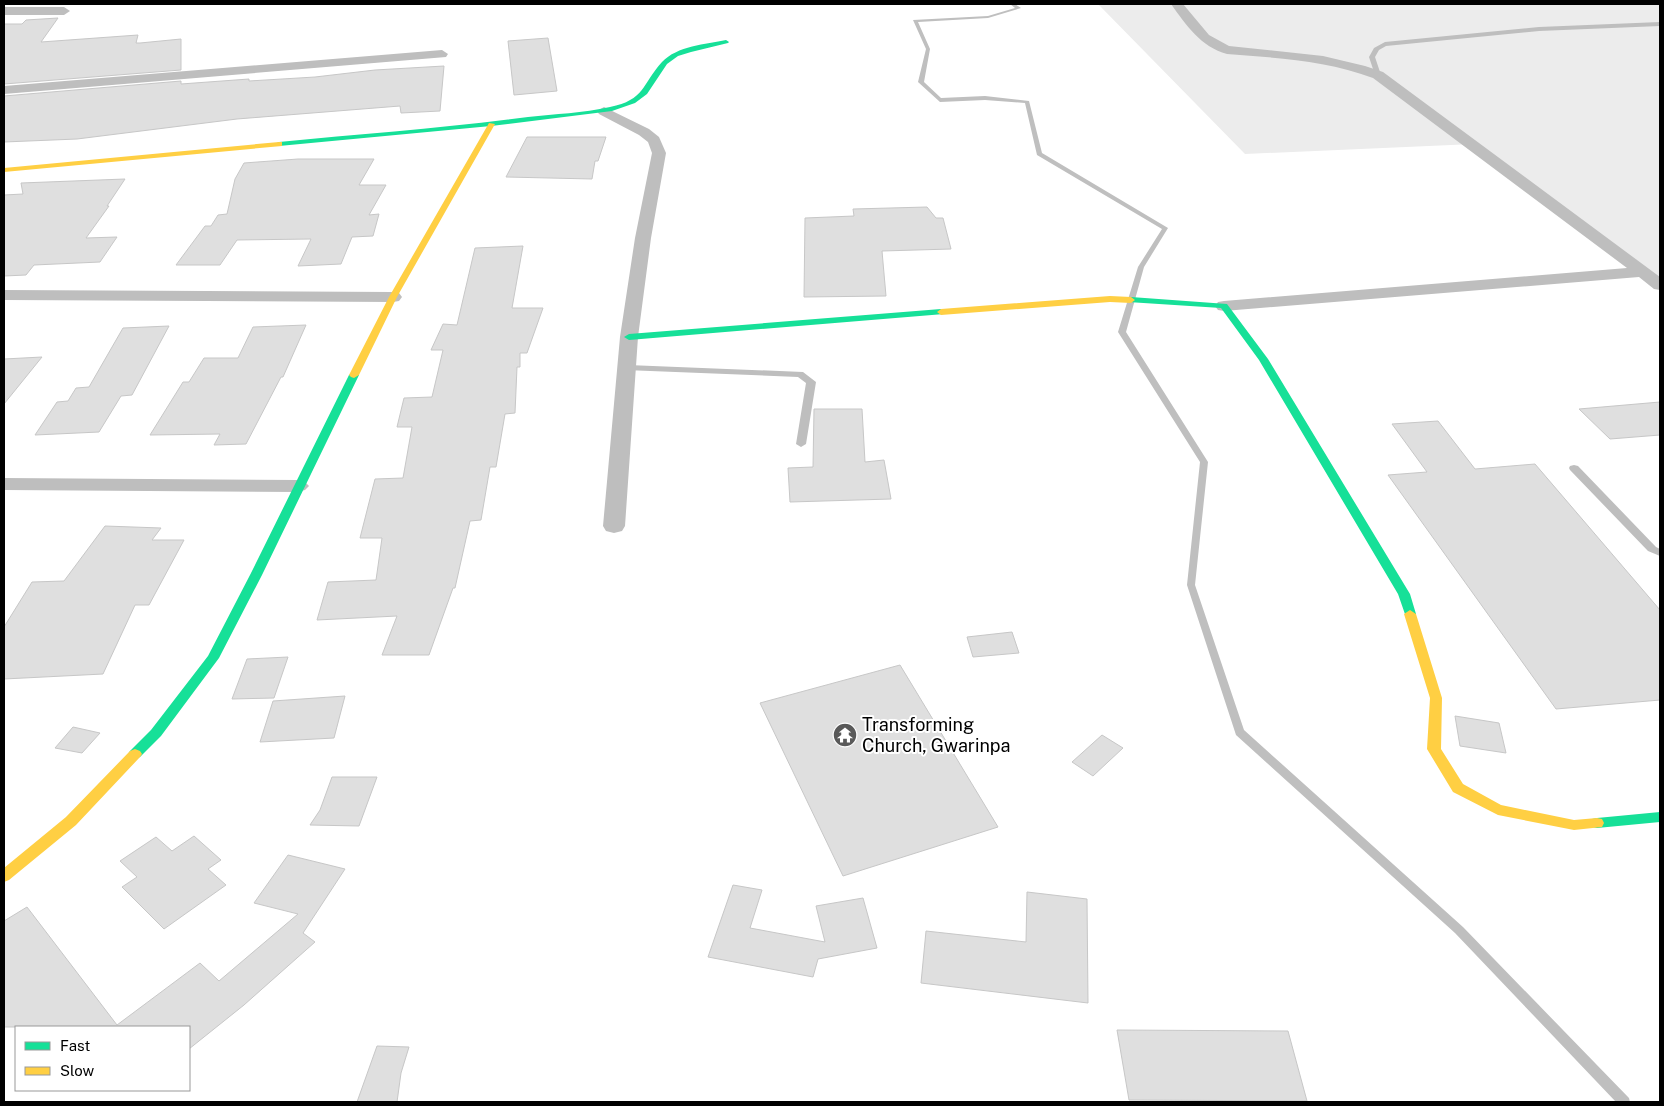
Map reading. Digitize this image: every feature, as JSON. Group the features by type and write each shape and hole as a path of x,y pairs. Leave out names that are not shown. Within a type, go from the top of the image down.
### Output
{"street":[{"path":"1177,4 1208,42 1216,47 1227,50 1322,60 1350,65 1378,75 1660,285"},
{"path":"4,11 64,11"},
{"path":"4,170 491,124 622,108 634,103 648,91 662,65 677,54 726,42"},
{"path":"4,90 442,54"},
{"path":"604,111 644,132 654,140 659,153 643,238 629,337 614,526"},
{"path":"4,876 72,821 156,733 213,658 393,298 491,124"},
{"path":"629,337 1110,299 1224,306 1643,272"},
{"path":"4,295 393,298"},
{"path":"1224,306 1263,359 1404,594 1436,698 1434,749 1458,788 1498,810 1574,825 1660,817"},
{"path":"4,484 298,486"}],"lane":[{"path":"1378,75 1372,57 1376,49 1385,44 1539,29 1660,24"},
{"path":"628,368 800,374 811,382 802,444"},
{"path":"1574,468 1652,549 1660,553"}],"shaded area":[{"path":"1098,4 1660,4 1660,286 1474,144 1245,154"}],"building":[{"path":"58,18 41,42 138,35 136,43 181,39 181,70 4,84 4,24 22,24 26,20"},
{"path":"548,38 557,91 514,95 508,41"},
{"path":"444,66 440,111 401,113 400,106 237,119 77,139 4,142 4,96 181,81 181,84 249,79 249,81"},
{"path":"527,137 606,137 598,161 595,161 592,179 506,177"},
{"path":"298,159 374,159 359,185 386,185 369,215 379,214 373,236 352,237 341,264 298,266 311,239 237,240 220,265 176,265 205,226 211,226 218,215 227,214 235,179 244,163"},
{"path":"125,179 107,206 109,206 86,238 117,237 100,262 34,265 26,275 4,276 4,195 23,194 21,183"},
{"path":"927,207 936,218 943,218 951,249 882,251 886,296 804,297 805,218 854,216 853,209"},
{"path":"523,246 512,308 543,308 527,353 520,353 520,367 517,367 515,413 505,414 496,467 490,467 481,520 470,521 455,588 453,588 429,655 382,655 397,616 317,620 328,582 376,580 382,538 360,538 375,479 403,478 412,427 397,427 404,398 432,397 443,350 431,350 443,324 457,325 475,248"},
{"path":"306,325 283,377 281,377 246,444 214,445 220,434 150,435 183,382 189,382 204,358 238,358 253,327"},
{"path":"169,326 132,395 121,396 99,432 35,435 57,402 68,401 76,388 89,387 123,328"},
{"path":"42,357 4,404 4,359"},
{"path":"1660,402 1660,435 1610,439 1579,409"},
{"path":"814,409 862,409 865,462 884,460 891,499 790,502 788,468 813,467"},
{"path":"1438,421 1475,469 1535,464 1660,610 1660,700 1556,709 1388,475 1427,472 1392,424"},
{"path":"105,526 161,528 152,540 184,540 149,605 135,605 103,674 4,679 4,627 32,582 64,581"},
{"path":"1012,632 1019,653 973,657 967,637"},
{"path":"288,657 274,698 232,699 247,659"},
{"path":"900,665 998,827 843,876 760,703"},
{"path":"345,696 334,738 260,742 273,701"},
{"path":"1455,716 1499,723 1506,753 1460,746"},
{"path":"73,727 100,733 82,753 55,748"},
{"path":"1102,735 1123,748 1093,776 1072,762"},
{"path":"332,777 377,777 359,826 310,825 320,810"},
{"path":"194,836 221,860 208,869 226,885 164,929 122,887 137,877 120,861 156,837 172,851"},
{"path":"288,855 345,869 303,933 315,942 244,1005 190,1048 190,1026 4,1027 4,921 27,907 117,1025 200,963 219,981 298,914 254,903"},
{"path":"733,885 762,890 750,928 825,942 816,906 863,898 877,948 818,959 813,977 708,957"},
{"path":"1027,892 1087,899 1088,1003 921,983 926,931 1026,942"},
{"path":"1117,1030 1288,1031 1307,1101 1129,1100"},
{"path":"377,1046 409,1047 401,1073 397,1102 357,1102"}],"waterway":[{"path":"1012,4 1019,8 988,17 915,21 928,49 921,82 940,100 985,98 1027,102 1039,154 1165,228 1141,267 1122,332 1204,462 1191,585 1240,732 1459,930 1624,1102"}],"traffic: fast":[{"path":"279,144 491,124 612,109 633,102 645,93 665,63 676,55 689,50 726,42"},
{"path":"1131,300 1224,306 1263,359 1404,594 1410,614"},
{"path":"629,337 941,312"},
{"path":"135,754 156,733 213,658 354,375"},
{"path":"1597,823 1660,817"}],"traffic: slow":[{"path":"354,375 393,297 491,124"},
{"path":"4,170 279,144"},
{"path":"941,312 1110,299 1131,300"},
{"path":"1410,614 1436,698 1434,749 1458,788 1498,810 1574,825 1597,823"},
{"path":"4,876 71,821 135,754"}],"place":[{"name":"Transforming Church, Gwarinpa","path":"845,735"}]}
